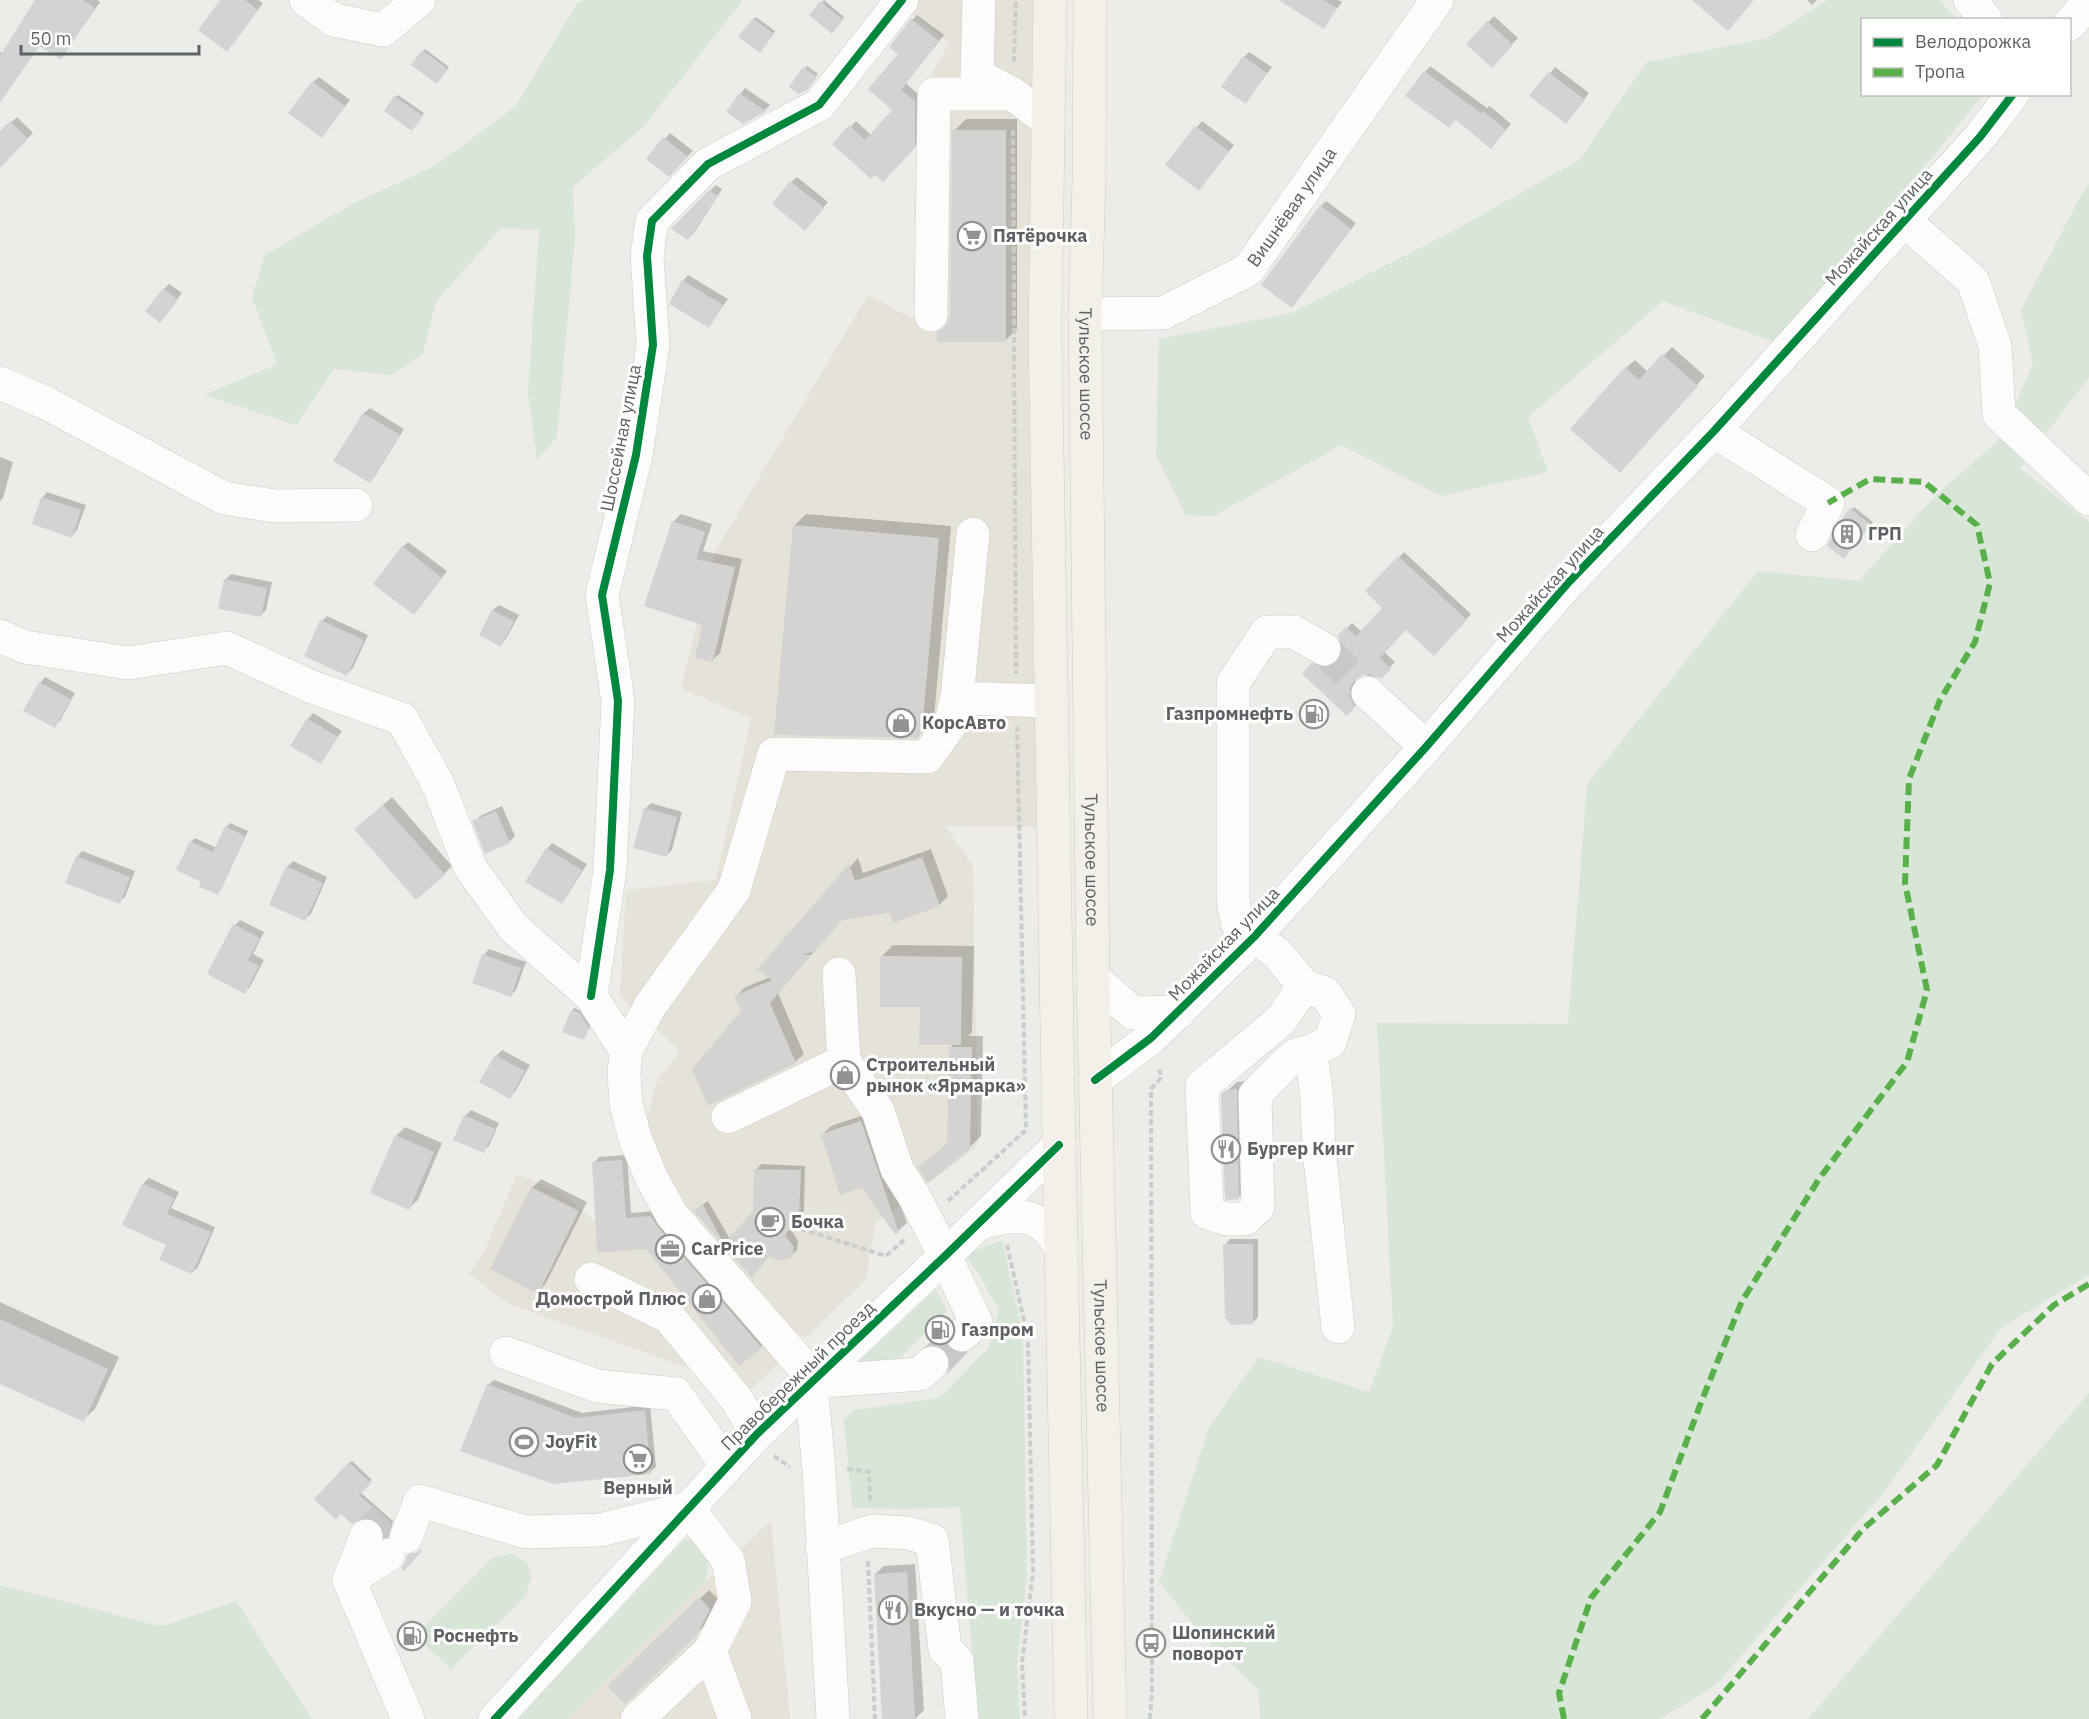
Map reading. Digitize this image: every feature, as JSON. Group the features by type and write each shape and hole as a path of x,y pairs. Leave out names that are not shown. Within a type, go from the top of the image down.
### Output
{"main road":[{"name":"Тульское шоссе","path":"1050,0 1046,336 1071,1719"},
{"name":"Тульское шоссе","path":"1090,0 1085,314 1093,978 1110,1719"}],"street":[{"path":"306,0 334,20 383,30 419,0"},
{"name":"Шоссейная улица","path":"591,996 610,870 618,701 602,596 636,455 653,345 647,256 652,221 708,164 819,105 902,0"},
{"path":"979,0 977,75 1013,94 1048,121"},
{"name":"Вишнёвая улица","path":"1085,314 1163,313 1248,270 1437,0"},
{"path":"1970,0 1984,18"},
{"path":"2071,23 2089,1"},
{"path":"932,315 934,94 1013,94"},
{"name":"Можайская улица","path":"1095,1080 1151,1038 1254,937 1426,747 1568,583 1714,431 1980,137 2011,96"},
{"path":"1905,220 1973,281 1995,346 1999,414 2089,499"},
{"path":"0,383 46,403 224,498 274,506 356,505"},
{"path":"1714,431 1828,503 1812,535"},
{"path":"833,1719 812,1382 800,1363 672,1215 652,1179 635,1138 626,1104 624,1072 626,1051 650,1006 734,890 774,754 927,757 950,725 957,698 973,534"},
{"path":"1304,986 1281,1020 1202,1086 1207,1213 1227,1219 1245,1220 1258,1208 1255,1095 1304,1053 1330,1042 1339,1014 1325,993 1304,986 1278,954 1238,925 1233,901 1233,683 1267,632 1294,632 1324,649"},
{"path":"0,636 25,647 128,663 227,648 312,687 402,720 438,784 470,867 513,927 591,996 626,1051"},
{"path":"1368,693 1426,747"},
{"path":"957,698 1051,701"},
{"path":"839,974 844,1060 878,1111 897,1169 914,1196 945,1256 976,1322 962,1335"},
{"path":"1093,978 1132,1013 1179,1012"},
{"path":"1281,1020 1304,1053 1317,1099 1319,1149 1338,1327"},
{"path":"728,1117 844,1060"},
{"name":"Правобережный проезд","path":"495,1719 757,1434 945,1256 993,1231 1059,1145"},
{"path":"993,1231 1006,1217 1030,1218 1045,1226 1061,1247"},
{"path":"591,1279 669,1317 736,1400 757,1434"},
{"path":"506,1353 597,1386 676,1394 727,1466"},
{"path":"812,1382 920,1374 932,1363"},
{"path":"408,1719 349,1580 420,1501 526,1532 600,1530 688,1508 728,1560 735,1601 710,1651 653,1713"},
{"path":"822,1548 872,1531 908,1533 932,1540 945,1649 957,1661 961,1686 962,1719"},
{"path":"710,1651 735,1719"}],"path":[{"path":"993,1231 1028,1338 1033,1572 1022,1663 1025,1719"}],"shaded area":[{"path":"910,0 1033,0 1036,827 945,826 973,866 978,1146 876,1223 865,1280 805,1338 767,1311 691,1229 645,1126 657,1081 680,1051 620,996 626,890 716,880 751,718 682,689 716,550 868,295 926,325 928,112 932,73 949,43 904,8"},
{"path":"517,1174 564,1194 594,1221 662,1215 780,1363 727,1409 697,1371 509,1304 469,1274 485,1250"},
{"path":"771,1521 790,1719 565,1719 706,1581"}],"green space":[{"path":"584,0 743,0 643,127 573,187 575,237 557,437 537,460 528,392 539,230 501,228 436,302 423,353 393,375 334,369 296,425 204,395 277,364 252,297 265,255 354,203 435,166 516,106 577,3"},
{"path":"1828,0 1939,0 1956,18 1861,18 1861,96 1982,96 1779,344 1663,301 1528,417 1548,472 1441,496 1341,445 1214,516 1186,515 1156,455 1159,339 1292,313 1453,231 1579,160 1647,62 1767,38"},
{"path":"2089,184 2089,377 2020,468 2089,522 2089,1275 2001,1328 1884,1492 1714,1687 1659,1719 1260,1719 1258,1689 1205,1639 1159,1582 1209,1427 1259,1357 1369,1392 1393,1327 1377,1023 1568,1024 1587,784 1758,571 1859,581 1934,497 2001,438 2033,364 2021,310"},
{"path":"1002,1240 1023,1335 1027,1575 1017,1663 1020,1719 974,1719 974,1674 960,1507 852,1508 844,1420 855,1410 940,1398 989,1347 999,1309 966,1254"},
{"path":"936,1289 947,1311 895,1363 854,1366"},
{"path":"2089,1393 2089,1719 1808,1719"},
{"path":"684,1540 712,1541 706,1581 567,1719 518,1719"},
{"path":"511,1553 528,1563 531,1579 526,1596 451,1669 424,1644 421,1630 491,1559"},
{"path":"0,1585 155,1625 166,1625 236,1601 312,1719 0,1719"}],"building":[{"path":"35,0 83,0 95,8 61,60 39,46 0,103 0,56"},
{"path":"220,0 245,0 258,10 227,52 198,30"},
{"path":"1279,0 1324,0 1337,8 1324,29"},
{"path":"1692,0 1754,0 1728,31"},
{"path":"820,1 843,20 832,34 809,15"},
{"path":"753,18 774,34 760,53 738,37"},
{"path":"911,19 939,41 901,90 915,101 915,148 883,182 875,175 871,179 832,144 849,125 865,140 892,110 868,89 898,54 889,47"},
{"path":"1487,21 1513,45 1492,68 1466,44"},
{"path":"422,50 448,69 437,84 411,65"},
{"path":"1243,56 1267,73 1246,104 1221,87"},
{"path":"803,67 817,77 807,90 799,94 789,87"},
{"path":"1424,71 1481,113 1483,111 1506,130 1491,149 1456,120 1449,128 1405,96"},
{"path":"1548,72 1585,100 1566,124 1529,96"},
{"path":"312,81 345,106 322,138 288,113"},
{"path":"739,93 766,111 743,124 726,112"},
{"path":"394,96 423,116 412,131 384,111"},
{"path":"10,121 28,139 0,168 0,131"},
{"path":"1195,126 1229,151 1199,191 1165,165"},
{"name":"Пятёрочка","path":"952,130 1006,130 1006,342 937,342 937,332 947,325 950,315"},
{"path":"663,137 688,157 669,177 646,159"},
{"path":"790,181 824,208 805,231 772,204"},
{"path":"709,190 718,196 688,240 671,229"},
{"path":"1320,205 1351,229 1292,308 1261,285"},
{"path":"682,280 723,305 709,328 669,304"},
{"path":"163,288 178,300 160,323 145,311"},
{"path":"1662,354 1698,386 1620,473 1570,429 1625,367 1639,380"},
{"path":"363,413 400,435 370,483 333,461"},
{"path":"41,497 81,510 72,538 32,524"},
{"name":"ГРП","path":"1850,508 1871,525 1844,559 1827,546"},
{"path":"672,521 705,532 696,559 735,567 713,662 695,658 702,625 644,606"},
{"path":"793,525 939,538 922,731 918,738 774,735"},
{"path":"402,546 442,578 414,615 373,584"},
{"path":"1398,556 1467,620 1434,656 1406,630 1380,658 1391,669 1381,679 1373,675 1363,675 1354,681 1350,688 1350,698 1355,707 1347,716 1302,674 1311,663 1324,668 1334,665 1341,658 1343,649 1337,636 1346,627 1356,636 1382,608 1365,591"},
{"path":"224,579 267,588 261,617 218,609"},
{"path":"492,610 514,621 501,647 479,635"},
{"path":"320,620 364,640 347,676 304,656"},
{"path":"39,682 71,699 55,728 23,711"},
{"path":"307,718 338,737 321,764 290,746"},
{"path":"383,805 445,875 416,900 354,829"},
{"path":"644,808 677,817 667,857 633,848"},
{"path":"496,811 510,843 485,854 472,821"},
{"path":"225,826 245,836 218,895 199,887 201,882 176,870 190,841 213,852"},
{"path":"546,848 582,870 562,904 525,882"},
{"path":"76,856 130,877 120,904 65,883"},
{"path":"922,857 940,906 893,923 890,913 842,920 815,951 803,955 811,955 770,1003 796,1063 708,1106 692,1069 741,1011 734,996 772,980 760,971 755,972 849,864 855,881"},
{"path":"286,866 323,883 305,921 269,905"},
{"path":"233,924 260,938 248,960 259,966 245,994 207,974"},
{"path":"482,954 521,968 511,997 472,983"},
{"path":"880,956 962,957 961,1045 919,1045 920,1007 880,1007"},
{"path":"571,1010 580,1013 589,1028 584,1040 562,1032"},
{"path":"949,1047 972,1047 970,1149 928,1183 918,1167 947,1144"},
{"path":"495,1055 525,1071 510,1099 479,1082"},
{"path":"1237,1089 1239,1199 1230,1200 1225,1199 1221,1094 1226,1090"},
{"path":"464,1115 495,1129 484,1153 453,1140"},
{"path":"861,1121 899,1233 895,1234 862,1188 840,1195 821,1134"},
{"path":"395,1135 434,1152 409,1210 370,1193"},
{"name":"Домострой Плюс","path":"622,1160 626,1218 651,1216 762,1348 739,1366 646,1249 597,1253 592,1162"},
{"name":"Бочка","path":"754,1169 801,1170 799,1217 785,1235 794,1247 792,1257 781,1261 769,1256 752,1278 693,1210 703,1205 724,1244 753,1211"},
{"path":"142,1183 174,1198 167,1214 211,1232 192,1274 159,1260 166,1245 122,1225"},
{"path":"531,1187 579,1211 538,1294 490,1269"},
{"path":"1223,1244 1253,1244 1253,1324 1232,1325 1225,1318"},
{"path":"0,1319 108,1369 84,1422 0,1384"},
{"path":"947,1325 944,1330 944,1339 948,1347 957,1353 967,1353 946,1376 950,1368 950,1360 946,1351 938,1345 928,1345"},
{"path":"487,1384 576,1418 645,1410 651,1474 553,1484 460,1451"},
{"path":"349,1462 371,1483 359,1495 391,1523 388,1536 384,1537 381,1525 373,1519 363,1518 352,1524 341,1514 336,1520 314,1499"},
{"path":"420,1549 422,1551 404,1571 401,1568 407,1555"},
{"name":"Вкусно — и точка","path":"907,1572 915,1719 882,1719 874,1574"},
{"path":"699,1597 710,1609 697,1635 625,1704 607,1686"}],"tunnel":[{"path":"1324,649 1368,693"},
{"path":"932,1363 962,1335"},
{"path":"366,1536 385,1518"}],"marked path":[{"path":"1564,1719 1559,1693 1591,1598 1660,1512 1742,1301 1819,1179 1907,1062 1927,990 1905,883 1909,779 1940,700 1975,642 1990,583 1977,525 1924,482 1870,479 1828,503"},
{"path":"1702,1719 1863,1529 1937,1465 1992,1364 2054,1305 2089,1284"}],"cycle path":[{"path":"591,996 610,870 618,701 602,595 636,455 653,345 647,256 652,221 708,164 819,105 902,0"},
{"path":"1095,1080 1151,1038 1254,937 1426,747 1568,583 1714,431 1980,137 2011,96"},
{"path":"495,1719 757,1434 1059,1145"}],"place":[{"name":"Пятёрочка","path":"972,236"},
{"name":"ГРП","path":"1847,534"},
{"name":"Газпромнефть","path":"1314,714"},
{"name":"КорсАвто","path":"901,723"},
{"name":"Строительный рынок «Ярмарка»","path":"845,1075"},
{"name":"Бургер Кинг","path":"1226,1149"},
{"name":"Бочка","path":"770,1222"},
{"name":"CarPrice","path":"670,1249"},
{"name":"Домострой Плюс","path":"707,1299"},
{"name":"Газпром","path":"940,1330"},
{"name":"JoyFit","path":"524,1442"},
{"name":"Верный","path":"638,1459"},
{"name":"Вкусно — и точка","path":"893,1610"},
{"name":"Роснефть","path":"412,1636"},
{"name":"Шопинский поворот","path":"1151,1643"}]}
